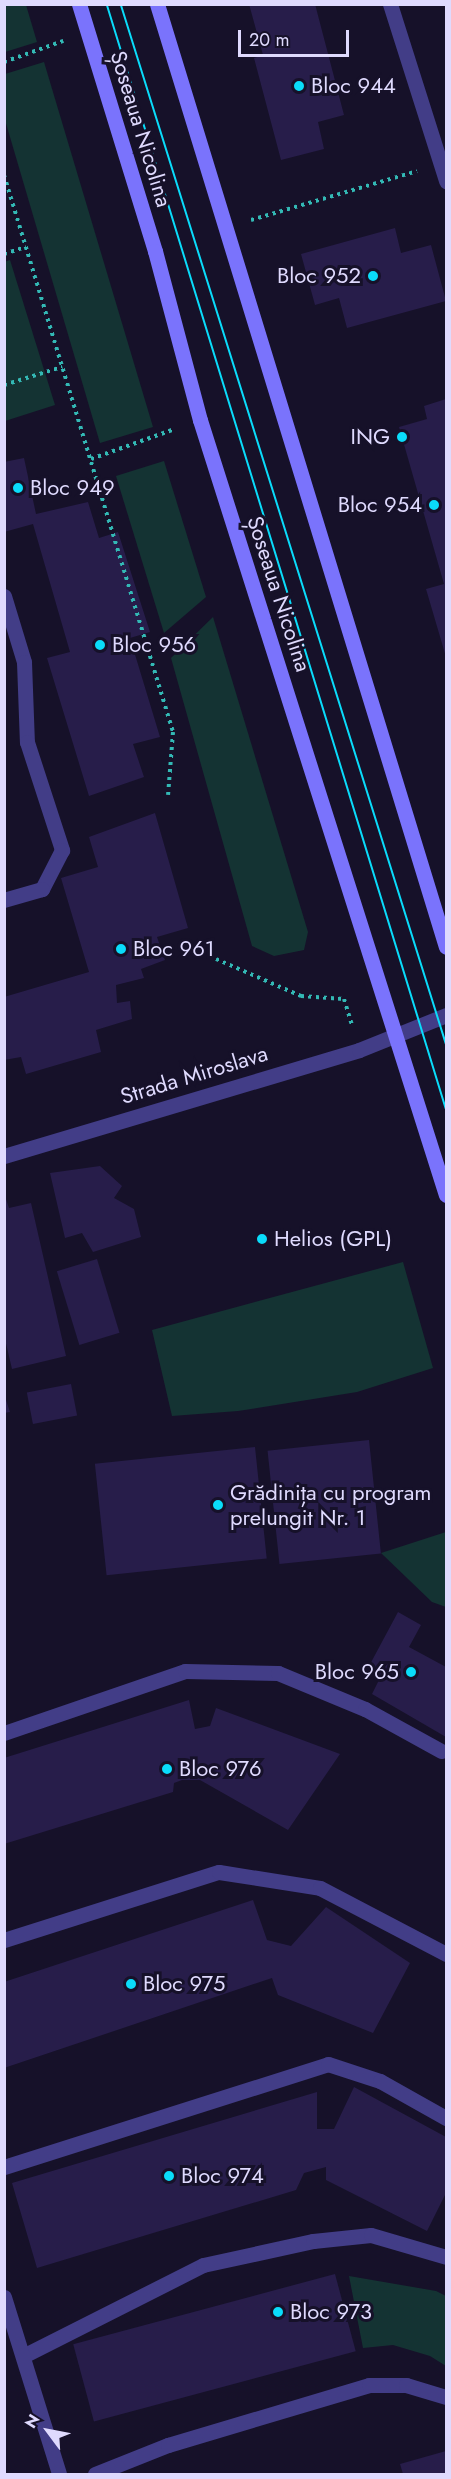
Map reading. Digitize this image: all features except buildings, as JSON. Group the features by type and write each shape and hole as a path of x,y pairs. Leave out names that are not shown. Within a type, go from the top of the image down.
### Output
{"main road":[{"name":"Șoseaua Nicolina","path":"79,4 155,250 200,420 447,1195"},
{"path":"157,4 447,947"}],"street":[{"path":"390,4 447,181"},
{"path":"4,596 24,662 27,742 62,850 42,889 4,900"},
{"name":"Strada Miroslava","path":"4,1156 359,1050 447,1015"},
{"path":"4,1733 185,1671 278,1673 366,1709 441,1751"},
{"path":"4,1940 219,1872 320,1888 447,1954"},
{"path":"4,2166 328,2064 380,2081 447,2118"},
{"path":"23,2356 202,2265 313,2241 371,2235 447,2257"},
{"path":"4,2297 59,2475"},
{"path":"95,2475 168,2445 369,2385 406,2385 447,2397"}],"path":[{"path":"4,62 87,31"},
{"path":"225,228 441,163"},
{"path":"4,174 173,732 168,795"},
{"path":"4,254 26,247"},
{"path":"4,385 62,368"},
{"path":"91,459 200,420"},
{"path":"216,959 301,996 344,999 359,1050"}],"green space":[{"path":"5,4 26,5 37,42 5,52"},
{"path":"44,62 153,427 100,443 5,120 5,74"},
{"path":"10,260 55,405 5,421 4,262"},
{"path":"164,461 206,597 164,633 116,476"},
{"path":"213,617 308,932 304,950 274,956 252,946 171,658"},
{"path":"403,1262 433,1368 357,1392 238,1411 172,1416 152,1330"},
{"path":"446,1532 446,1607 432,1602 381,1553"},
{"path":"349,2276 436,2291 446,2296 446,2366 430,2356 393,2345 363,2348"}],"tram line":[{"path":"107,4 446,1108"},
{"path":"121,4 446,1043"}],"place":[{"name":"Bloc 944","path":"299,86"},
{"name":"Bloc 952","path":"373,276"},
{"name":"ING","path":"402,437"},
{"name":"Bloc 949","path":"18,488"},
{"name":"Bloc 954","path":"434,505"},
{"name":"Bloc 956","path":"100,645"},
{"name":"Bloc 961","path":"121,949"},
{"name":"Helios (GPL)","path":"262,1239"},
{"name":"Grădinița cu program prelungit Nr. 1","path":"218,1505"},
{"name":"Bloc 965","path":"411,1672"},
{"name":"Bloc 976","path":"167,1769"},
{"name":"Bloc 975","path":"131,1984"},
{"name":"Bloc 974","path":"169,2176"},
{"name":"Bloc 973","path":"278,2312"}]}
